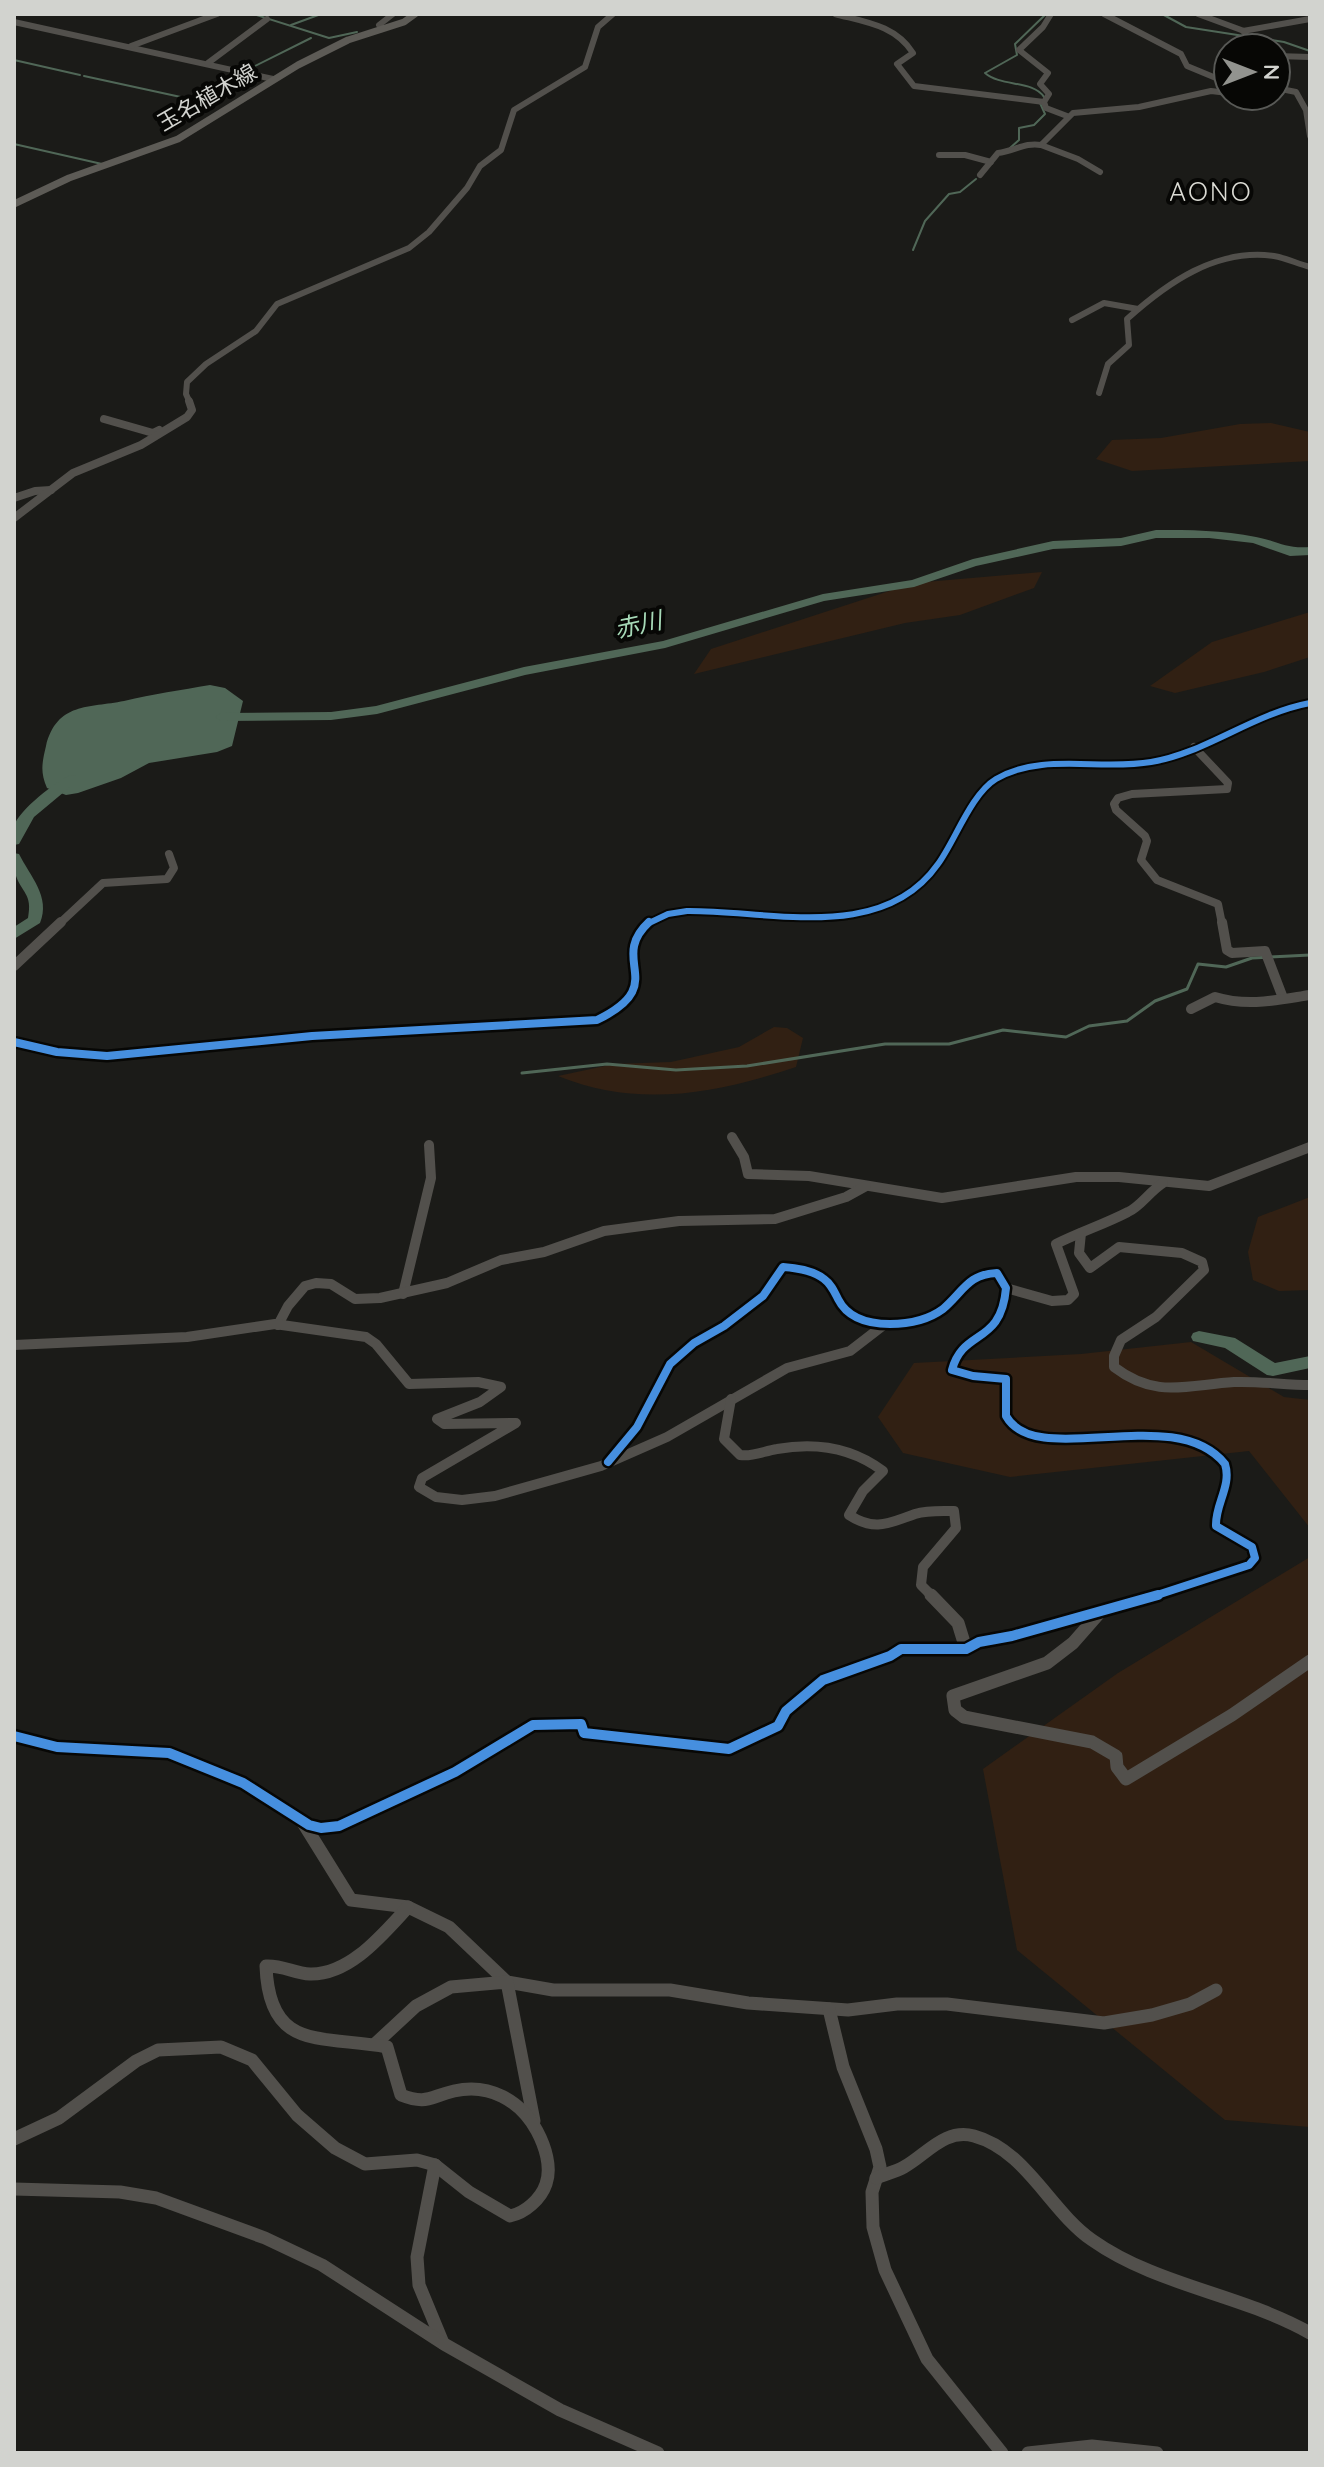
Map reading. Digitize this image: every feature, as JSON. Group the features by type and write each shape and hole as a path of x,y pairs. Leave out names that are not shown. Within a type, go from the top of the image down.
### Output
{"main road":[{"name":"玉名植木線","path":"14,204 69,178 178,139 223,114 273,79 348,40 415,14"}],"street":[{"path":"129,47 217,14"},
{"path":"382,29 379,25 393,14"},
{"path":"14,518 73,473 169,429 192,412 186,394 187,382 206,364 256,331 277,304 400,253 429,232 467,188 480,166 501,150 514,110 585,67 598,27 613,14"},
{"path":"835,14 871,20 903,39 913,53 897,64 914,86 1044,102"},
{"path":"1044,102 1049,94 1040,84 1048,73 1019,50 1030,36 1046,27 1051,14"},
{"path":"1104,14 1181,54 1187,66 1212,76"},
{"path":"1198,14 1240,32"},
{"path":"208,63 267,19"},
{"path":"1254,32 1310,19"},
{"path":"14,22 273,79"},
{"path":"1041,145 1060,128 1067,116 1080,111 1139,107 1212,91"},
{"path":"1292,91 1296,92 1306,110 1310,136"},
{"path":"1044,102 1046,108 1067,116"},
{"path":"980,175 1003,153 1015,151 1029,143 1078,159 1100,172"},
{"path":"939,155 965,155 991,162"},
{"path":"1099,393 1108,364 1127,350 1125,322 1163,288 1205,263 1261,255 1310,267"},
{"path":"1072,320 1104,303 1138,309"},
{"path":"104,419 153,433 169,429"},
{"path":"14,498 35,491 51,490"},
{"path":"14,1042 89,1056 131,1055 312,1036 597,1020 623,1010 630,1001 637,980 632,947 636,936 650,921 660,916 688,911 827,916 874,910 924,885 981,792 996,779 1017,770 1041,766 1150,763 1194,747 1249,721 1310,703"},
{"path":"1194,747 1228,783 1227,789 1132,794 1118,798 1114,804 1116,810 1145,836 1147,841 1141,860 1157,880 1218,904 1227,950 1232,953 1265,951 1283,998"},
{"path":"14,966 103,883 167,879 174,868 169,854"},
{"path":"1191,1009 1215,997 1240,1004 1310,995"},
{"path":"732,1137 744,1157 748,1174 809,1176 942,1198 1076,1177 1119,1177 1188,1186 1223,1183 1310,1147"},
{"path":"403,1294 431,1178 429,1145"},
{"path":"1006,1288 1052,1301 1068,1300 1074,1294 1072,1281 1058,1257 1056,1244 1098,1223 1132,1211 1148,1192 1163,1183"},
{"path":"278,1325 288,1306 305,1286 316,1283 331,1284 355,1299 403,1294 473,1274 501,1260 544,1252 604,1231 679,1221 775,1219 846,1197 866,1186"},
{"path":"1081,1233 1079,1253 1090,1268 1119,1247 1182,1253 1202,1262 1204,1270 1156,1317 1121,1340 1114,1356 1114,1367 1127,1379 1143,1387 1163,1389 1236,1382 1310,1385"},
{"path":"14,1736 35,1744 97,1751 173,1754 250,1786 317,1828 339,1826 455,1772 533,1725 581,1724 584,1733 729,1749 778,1726 786,1711 803,1695 845,1669 890,1656 901,1649 966,1649 979,1642 1024,1633 1177,1590 1249,1565 1255,1558 1252,1547 1216,1526 1215,1516 1229,1478 1225,1465 1210,1451 1148,1434 1045,1438 1029,1434 1007,1419 1004,1404 1006,1379 973,1376 952,1370 953,1361 963,1349 1001,1318 1006,1288 1000,1275 983,1272 972,1276 944,1308 924,1320 885,1324 855,1318 844,1310 835,1290 817,1274 783,1267 763,1296 724,1326 694,1343 670,1364 637,1427 608,1462"},
{"path":"14,1345 187,1337 278,1325 366,1337 376,1344 409,1384 478,1382 501,1387 493,1397 448,1412 437,1419 444,1424 516,1423 422,1478 419,1487 424,1495 437,1499 468,1499 506,1493 608,1462 648,1446 799,1362 841,1356 873,1336 885,1324"},
{"path":"731,1399 724,1439 736,1453 743,1456 780,1448 836,1446 869,1460 883,1471 863,1491 849,1515 857,1522 881,1528 926,1511 954,1511 956,1528 923,1567 921,1585 958,1623 966,1649"},
{"path":"1102,1610 1060,1656 1037,1668 953,1696 955,1710 964,1717 1092,1742 1116,1756 1117,1767 1126,1779 1232,1715 1310,1661"},
{"path":"302,1821 305,1832 327,1860 336,1882 351,1900 408,1907 449,1927 507,1982 535,2128"},
{"path":"14,2139 59,2118 136,2061 158,2050 221,2047 252,2060 297,2115 335,2148 365,2164 417,2160 435,2165 469,2192 510,2216 520,2214 538,2198 546,2184 548,2163 529,2116 514,2101 487,2090 457,2090 419,2102 401,2095 396,2083 395,2061 387,2047 289,2031 270,2009 264,1993 266,1966 282,1964 304,1974 322,1974 375,1942 408,1907"},
{"path":"375,2044 416,2006 451,1987 507,1982 553,1990 670,1990 748,2003 829,2009 947,2004 1104,2023 1152,2015 1190,2004 1216,1990"},
{"path":"829,2009 843,2067 876,2149 880,2167 872,2192 873,2227 885,2270 927,2359 1002,2453"},
{"path":"876,2178 904,2167 951,2135 972,2135 1015,2161 1061,2213 1090,2240 1131,2263 1274,2314 1310,2333"},
{"path":"435,2165 417,2257 419,2285 444,2344"},
{"path":"14,2189 120,2192 156,2198 197,2211 322,2265 444,2344 560,2410 658,2453"},
{"path":"1028,2453 1068,2445 1119,2445 1157,2453"}],"shaded area":[{"path":"1271,423 1310,432 1310,461 1132,471 1096,459 1112,440 1161,438 1240,424"},
{"path":"1042,572 1034,588 960,615 905,623 694,674 711,649 914,583"},
{"path":"1310,612 1310,657 1264,672 1175,693 1150,686 1212,642"},
{"path":"210,685 225,688 243,701 232,746 217,752 149,763 121,778 78,793 66,795 47,788 42,767 46,746 51,732 66,714 87,707"},
{"path":"774,1027 787,1028 803,1038 796,1067 737,1084 678,1094 648,1095 588,1086 558,1076 614,1064 671,1062 739,1047"},
{"path":"1310,1197 1310,1290 1279,1291 1253,1280 1248,1252 1258,1217"},
{"path":"1191,1342 1284,1397 1310,1400 1310,1528 1249,1451 1010,1477 903,1453 878,1417 914,1363 1081,1354"},
{"path":"1310,1557 1310,2127 1225,2120 1017,1950 983,1769 1118,1673"}],"waterway":[{"path":"253,14 329,38 357,32"},
{"path":"291,25 321,14"},
{"path":"1044,97 1032,88 999,80 985,73 1017,55 1015,44 1046,14"},
{"path":"1162,14 1186,27 1218,32"},
{"path":"243,69 247,70 311,38"},
{"path":"1292,45 1310,51"},
{"path":"14,60 80,75"},
{"path":"84,76 213,104"},
{"path":"1010,148 1019,140 1019,128 1034,125 1045,114 1040,103"},
{"path":"14,144 102,164"},
{"path":"913,250 925,221 949,194 960,192 976,179"},
{"name":"赤川","path":"221,717 331,716 377,710 524,671 665,644 823,598 914,583 973,563 1053,545 1121,542 1156,534 1209,534 1255,540 1290,552 1310,551"},
{"name":"赤川","path":"14,841 30,814 71,779"},
{"name":"赤川","path":"14,857 37,901 35,920 14,934"},
{"path":"522,1073 607,1064 676,1070 747,1066 885,1044 949,1044 1003,1030 1066,1037 1089,1026 1127,1021 1155,1001 1187,989 1198,964 1226,967 1252,958 1310,955"},
{"path":"1199,1337 1229,1342 1273,1370 1310,1362"}],"cycle path":[{"path":"14,1042 57,1052 107,1056 312,1036 597,1020 620,1009 632,997 636,984 633,945 637,933 650,921 677,912 829,916 870,911 889,905 904,898 928,878 981,793 996,779 1033,766 1152,762 1200,746 1261,716 1310,703"},
{"path":"14,1736 57,1747 169,1753 243,1783 309,1825 321,1828 339,1826 455,1772 533,1725 581,1724 584,1733 729,1749 778,1726 786,1711 823,1680 890,1656 901,1649 966,1649 979,1642 1012,1636 1177,1590 1249,1565 1255,1558 1252,1547 1216,1526 1227,1474 1225,1464 1214,1453 1182,1440 1151,1434 1072,1439 1034,1436 1008,1421 1004,1406 1006,1379 973,1376 952,1370 959,1353 1001,1317 1006,1288 997,1273 971,1278 944,1308 931,1316 908,1323 885,1324 863,1321 851,1315 841,1306 829,1283 820,1276 783,1267 763,1296 724,1326 694,1343 670,1364 637,1427 608,1462"}],"district":[{"name":"AONO","path":"1211,191"}]}
